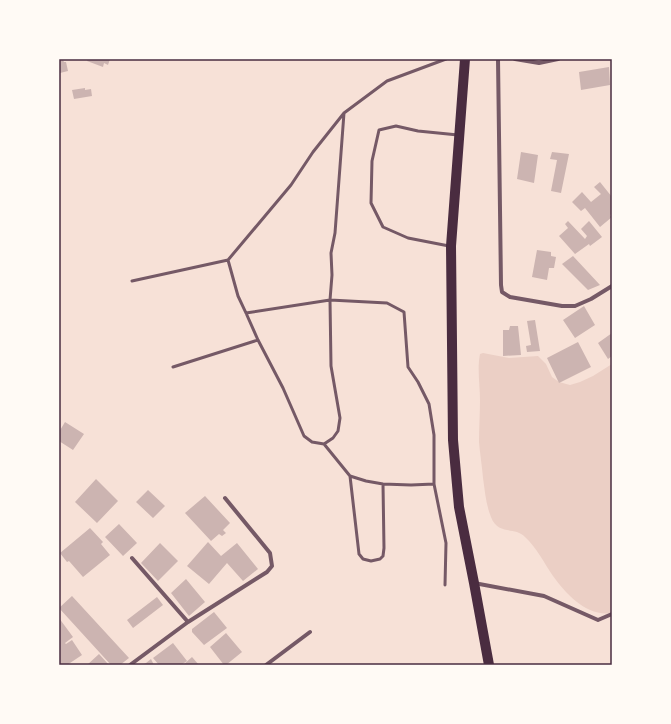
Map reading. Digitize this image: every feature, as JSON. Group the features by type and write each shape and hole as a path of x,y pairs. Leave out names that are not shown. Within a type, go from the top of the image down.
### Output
{"highway":[{"path":"465,59 451,246 453,440 459,507 489,665"}],"street":[{"path":"498,59 502,292 510,297 562,306 575,306 591,299 612,286"},
{"path":"515,59 539,63 558,59"},
{"path":"130,665 188,622 267,572 272,566 270,553 225,498"},
{"path":"132,558 188,622"},
{"path":"474,583 544,596 598,620 612,614"},
{"path":"266,665 310,632"}],"lane":[{"path":"132,281 228,260 291,185 313,152 344,113 387,81 446,59"},
{"path":"228,260 238,296 304,436 312,442 324,444 334,438 338,431 340,418 331,366 330,300 331,253 335,233 344,113"},
{"path":"451,246 408,238 384,227 371,203 372,161 379,130 396,126 418,131 459,135"},
{"path":"246,313 330,300 387,303 404,312 408,367 418,382 429,404 433,427 434,484 446,543 445,585"},
{"path":"173,367 258,340"},
{"path":"324,444 350,476 359,554 363,559 371,561 380,559 383,556 383,484"},
{"path":"350,476 383,484 434,484"}],"shaded area":[{"path":"483,353 509,358 538,356 546,364 552,377 559,382 570,385 593,376 612,364 612,613 594,612 578,603 553,576 537,551 525,537 516,532 498,527 491,517 486,498 479,442 479,365 480,354"}],"building":[{"path":"88,59 110,59 108,65 104,63 103,67 87,61"},
{"path":"63,60 66,62 68,71 60,73 59,61"},
{"path":"609,67 610,85 581,90 579,72"},
{"path":"85,88 85,90 91,89 92,96 74,99 72,90"},
{"path":"521,152 538,155 534,183 517,179"},
{"path":"552,152 569,154 561,193 551,191 557,160 550,159"},
{"path":"600,182 612,197 612,214 610,215 612,217 600,227 585,208 581,211 572,202 582,192 591,202 601,194 594,187"},
{"path":"568,221 585,239 587,236 581,229 589,221 602,237 590,246 589,244 575,254 559,236 568,228 565,224"},
{"path":"537,250 551,252 551,256 556,257 554,268 549,268 547,280 532,277"},
{"path":"573,256 600,285 588,290 562,264"},
{"path":"584,306 595,325 575,338 563,320"},
{"path":"535,320 540,351 527,352 526,346 531,345 527,321"},
{"path":"510,326 518,326 521,355 503,356 503,330 509,330"},
{"path":"612,333 612,356 608,359 598,343"},
{"path":"578,342 591,367 559,383 547,358"},
{"path":"65,422 84,434 73,450 59,441 59,432"},
{"path":"96,479 118,501 97,523 75,502"},
{"path":"148,490 165,506 153,518 136,502"},
{"path":"205,496 230,523 223,530 226,533 222,536 219,534 211,541 185,513"},
{"path":"119,524 137,543 123,556 105,537"},
{"path":"90,528 103,542 101,544 110,555 83,577 60,553"},
{"path":"208,542 221,556 237,543 258,569 243,581 227,563 209,584 187,566"},
{"path":"160,543 178,561 158,581 141,563"},
{"path":"186,579 205,602 189,616 171,593"},
{"path":"72,596 129,658 120,665 111,665 59,608"},
{"path":"157,597 163,605 133,628 127,620"},
{"path":"214,612 227,628 204,645 192,632 192,629"},
{"path":"59,618 73,637 65,643 66,644 72,640 82,655 67,665 59,665"},
{"path":"226,633 242,652 224,665 210,647"},
{"path":"173,643 187,661 181,665 159,665 153,658"},
{"path":"99,654 109,665 87,665"},
{"path":"192,657 199,665 183,665"},
{"path":"151,659 154,665 142,665 146,663"}]}
